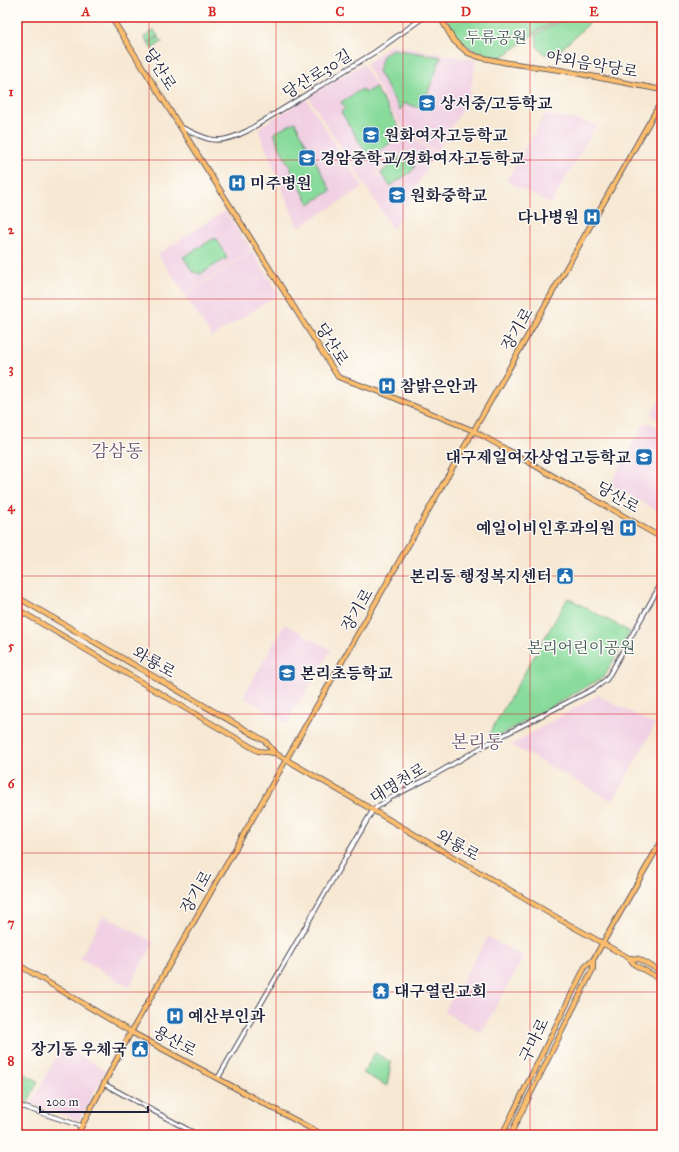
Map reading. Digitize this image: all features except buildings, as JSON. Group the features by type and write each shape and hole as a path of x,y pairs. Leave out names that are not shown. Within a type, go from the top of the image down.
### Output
{"main road":[{"name":"당산로","path":"111,17 338,377 380,392 474,431 662,538"},
{"name":"야외음악당로","path":"440,17 454,41 468,53 479,57 508,63 560,70 662,90"},
{"name":"장기로","path":"77,1135 132,1032 662,100"},
{"name":"와룡로","path":"17,597 265,741 275,753 558,919 602,942 629,958 635,965 662,980"},
{"name":"와룡로","path":"17,610 258,751 275,753"},
{"name":"구마로","path":"510,1135 593,969 593,960 602,942 662,840"},
{"name":"와룡로","path":"629,958 639,959 662,972"},
{"name":"구마로","path":"502,1135 585,966 593,960"},
{"name":"용산로","path":"17,964 132,1032 324,1135"}],"street":[{"name":"당산로30길","path":"181,127 207,138 218,140 248,131 375,52 424,17"},
{"name":"대명천로","path":"218,1078 373,810 390,798 429,778 494,740 595,688 607,679 662,582"},
{"path":"104,1084 194,1133"},
{"path":"17,1105 81,1126"}],"shaded area":[{"name":"상서중/고등학교","path":"391,45 476,60 469,98 437,152 426,146 403,128 390,108 366,64"},
{"name":"원화여자고등학교","path":"363,64 401,128 417,142 435,153 393,229 308,96","holes":["398,154 426,169 399,156 378,174 384,184 376,173"]},
{"name":"경암중학교/경화여자고등학교","path":"303,100 307,100 362,186 360,189 298,228 259,131 260,127"},
{"path":"545,114 597,124 551,204 506,181"},
{"path":"225,211 251,249 186,294 183,292 158,254"},
{"path":"252,251 279,294 212,337 185,296"},
{"path":"662,395 662,422 654,417 652,413"},
{"name":"대구제일여자상업고등학교","path":"650,423 662,430 662,513 610,485 644,424"},
{"name":"본리초등학교","path":"285,624 331,650 287,723 243,697"},
{"path":"598,695 655,725 613,801 511,745"},
{"path":"104,915 154,942 129,987 80,958"},
{"path":"488,937 524,957 481,1033 444,1012"},
{"path":"62,1045 106,1071 79,1120 31,1104"}],"green space":[{"name":"두류공원","path":"445,17 564,17 539,30 501,58 480,52 467,45 457,35"},
{"path":"568,17 595,18 556,54 544,54 537,46 536,34"},
{"path":"154,30 158,36 147,43 144,37"},
{"path":"159,37 162,42 152,49 148,44"},
{"path":"392,49 441,57 422,109 405,103 400,110 378,71 383,56"},
{"path":"375,87 398,126 394,139 387,146 374,154 365,151 341,112 345,108 341,102 362,89 365,93"},
{"path":"295,122 331,191 309,204 278,144 274,133"},
{"path":"400,157 415,167 411,172 390,186 381,173"},
{"path":"213,239 217,239 227,258 200,274 193,272 183,257"},
{"name":"본리어린이공원","path":"568,598 630,632 604,677 495,738 489,734"},
{"path":"375,1053 391,1062 387,1086 363,1073"},
{"path":"17,1070 38,1081 26,1106 17,1103"}],"place":[{"name":"상서중/고등학교","path":"427,103"},
{"name":"원화여자고등학교","path":"371,135"},
{"name":"경암중학교/경화여자고등학교","path":"307,158"},
{"name":"미주병원","path":"237,183"},
{"name":"원화중학교","path":"397,195"},
{"name":"다나병원","path":"592,217"},
{"name":"참밝은안과","path":"387,386"},
{"name":"대구제일여자상업고등학교","path":"644,457"},
{"name":"예일이비인후과의원","path":"628,528"},
{"name":"본리동 행정복지센터","path":"565,576"},
{"name":"본리초등학교","path":"287,673"},
{"name":"대구열린교회","path":"381,991"},
{"name":"예산부인과","path":"175,1016"},
{"name":"장기동 우체국","path":"140,1049"}],"district":[{"name":"감삼동","path":"117,451"},
{"name":"본리동","path":"477,742"}]}
